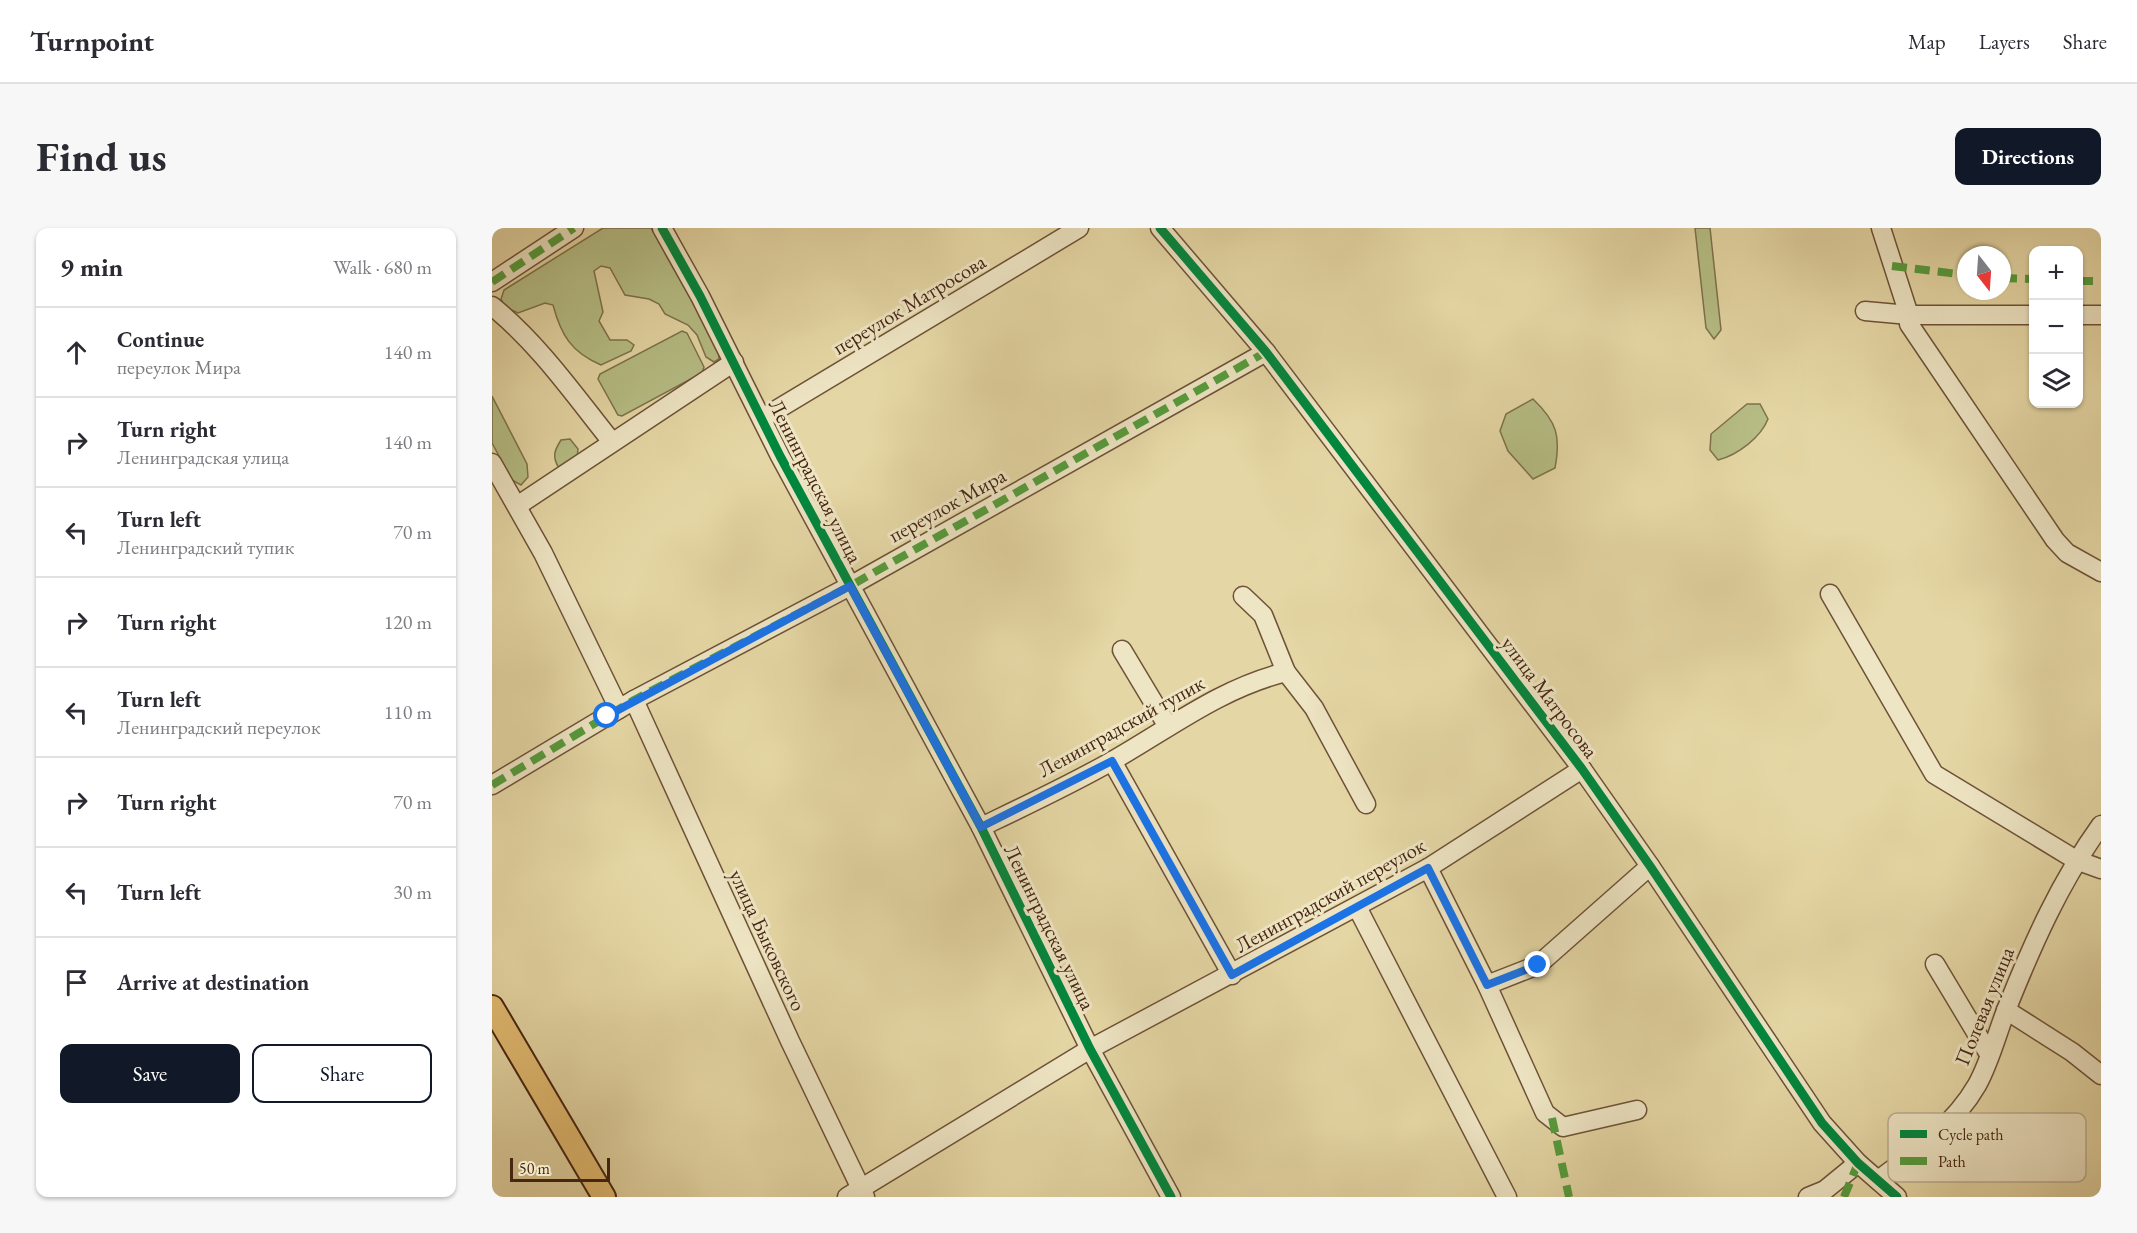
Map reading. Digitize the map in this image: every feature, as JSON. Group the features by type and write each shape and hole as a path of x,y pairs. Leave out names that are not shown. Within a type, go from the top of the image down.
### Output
{"main road":[{"path":"492,1006 604,1197"}],"street":[{"path":"492,282 574,228"},
{"name":"Ленинградская улица","path":"662,228 763,418 780,456 981,827 1090,1049 1171,1197"},
{"name":"переулок Матросова","path":"763,418 1079,228"},
{"name":"улица Матросова","path":"1160,228 1266,352 1582,769 1650,866 1822,1124 1858,1163 1897,1197"},
{"path":"1881,228 1910,324 2055,540 2067,553 2101,572"},
{"path":"492,306 509,320 565,383 612,442"},
{"path":"1865,311 1909,315 2029,315"},
{"path":"2083,315 2101,315"},
{"name":"переулок Мира","path":"492,785 626,705 850,586 1266,352"},
{"path":"517,506 734,362"},
{"name":"улица Быковского","path":"492,463 626,705 790,1041 858,1194"},
{"path":"1830,594 1934,774 2076,860 2101,869"},
{"path":"1243,596 1263,615 1286,672 1314,708 1366,804"},
{"path":"1122,650 1167,725"},
{"name":"Ленинградский тупик","path":"981,827 1112,761 1167,725 1210,701 1259,678 1286,672"},
{"path":"1112,761 1232,975"},
{"name":"Ленинградский переулок","path":"858,1194 1090,1049 1428,868 1582,769"},
{"name":"Полевая улица","path":"1955,1113 1977,1085 2047,912 2076,860 2101,825"},
{"path":"1487,985 1538,965 1650,866"},
{"path":"1428,868 1487,985 1545,1113 1563,1127 1637,1110"},
{"path":"1357,907 1507,1197"},
{"path":"1935,964 1989,1054"},
{"path":"2006,1010 2072,1052 2101,1075"},
{"path":"1808,1197 1825,1190 1858,1163"},
{"name":"Полевая улица","path":"1878,1180 1888,1173"}],"green space":[{"path":"603,228 651,228 719,350 719,359 714,362 706,357 697,335 688,325 665,314 659,304 649,299 625,295 610,268 601,266 594,271 603,312 599,321 610,340 627,340 634,345 631,351 601,365 582,354 569,341 553,305 545,303 518,313 505,307 501,299 504,290"},
{"path":"1695,228 1710,228 1721,330 1714,339 1706,328"},
{"path":"682,331 687,333 704,367 702,373 622,416 618,415 598,379 600,374"},
{"path":"492,396 527,464 528,477 521,485 512,480 492,443"},
{"path":"1533,399 1552,423 1557,438 1557,447 1555,468 1533,479 1508,451 1500,431 1506,414"},
{"path":"1747,404 1760,404 1768,419 1765,426 1748,444 1726,458 1718,460 1710,450 1711,434"},
{"path":"570,439 578,449 577,459 559,468 555,461 555,451 561,440"}],"marked path":[{"path":"492,282 574,228"},
{"path":"1892,266 1957,274"},
{"path":"2011,278 2029,279"},
{"path":"2083,281 2101,281"},
{"path":"492,785 634,700 850,586 1266,352"},
{"path":"1552,1118 1569,1197"},
{"path":"1844,1197 1858,1163"}],"cycle path":[{"path":"662,228 700,296 780,456 981,827 1090,1049 1171,1197"},
{"path":"1160,228 1266,352 1582,769 1650,866 1822,1123 1858,1163 1897,1197"}],"route":[{"path":"607,716 850,586 981,827 1112,761 1232,975 1428,868 1487,985 1538,965"}]}
